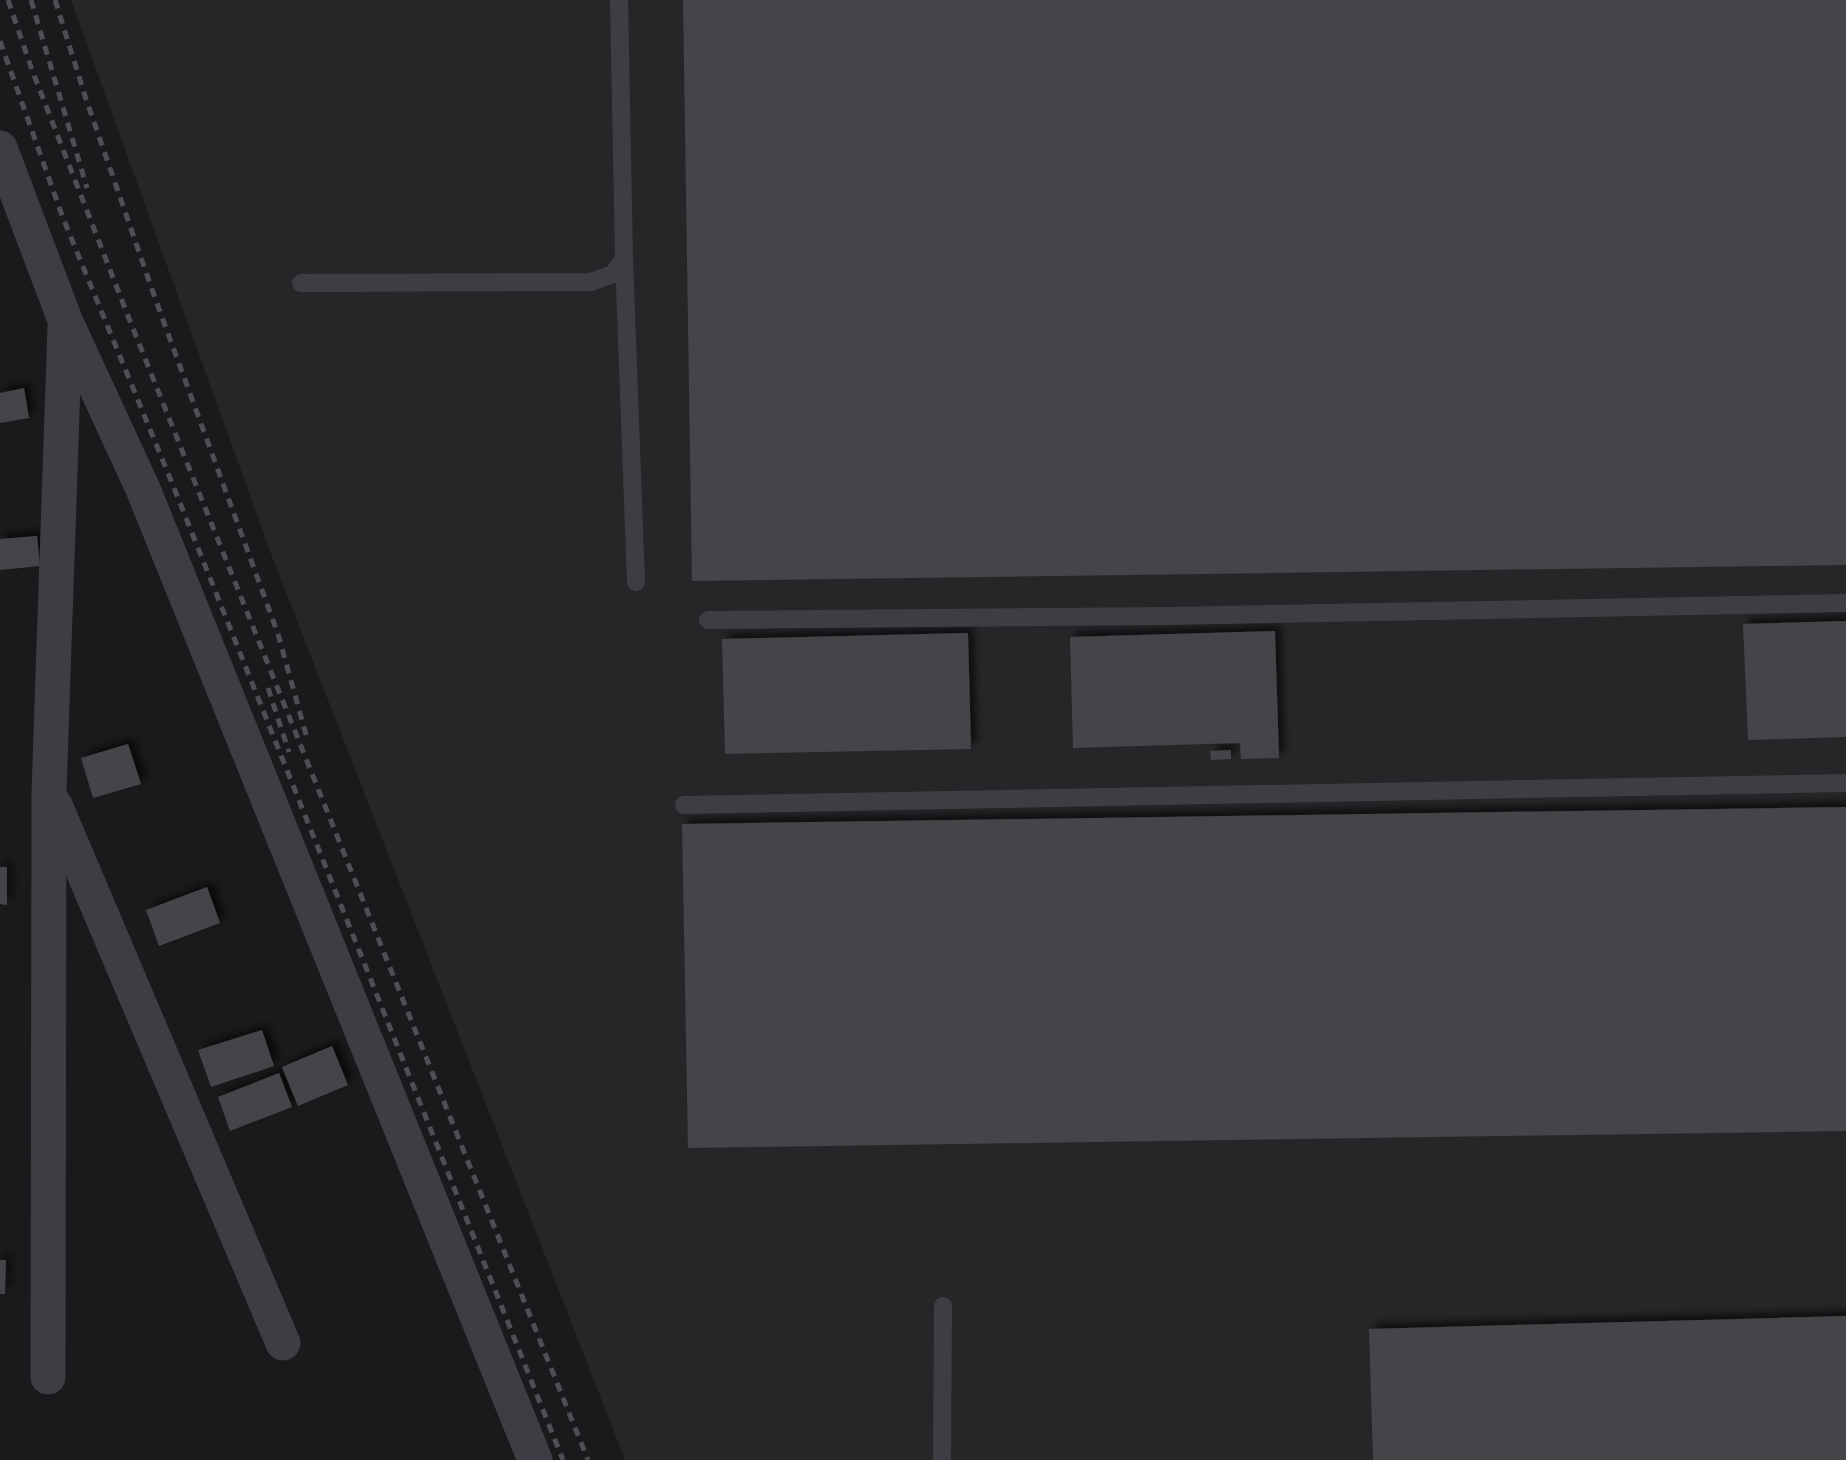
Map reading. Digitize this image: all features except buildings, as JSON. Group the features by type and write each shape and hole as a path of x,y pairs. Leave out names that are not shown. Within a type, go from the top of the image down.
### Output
{"street":[{"path":"0,148 65,320 143,489 535,1460"},
{"path":"48,1377 49,791 65,320"},
{"path":"49,791 283,1343"}],"lane":[{"path":"619,0 624,259 636,582"},
{"path":"301,283 591,282 612,274 624,259"},
{"path":"708,620 1183,616 1846,603"},
{"path":"684,805 1846,783"},
{"path":"942,1460 943,1306"}],"shaded area":[{"path":"71,0 1846,0 1846,1460 625,1460 274,562"}],"railway":[{"path":"8,0 32,70 130,321 588,1460"},
{"path":"31,0 87,188"},
{"path":"55,0 86,99 155,298 278,634 307,738"},
{"path":"0,41 63,218 170,478 563,1460"},
{"path":"268,688 289,752"}]}
